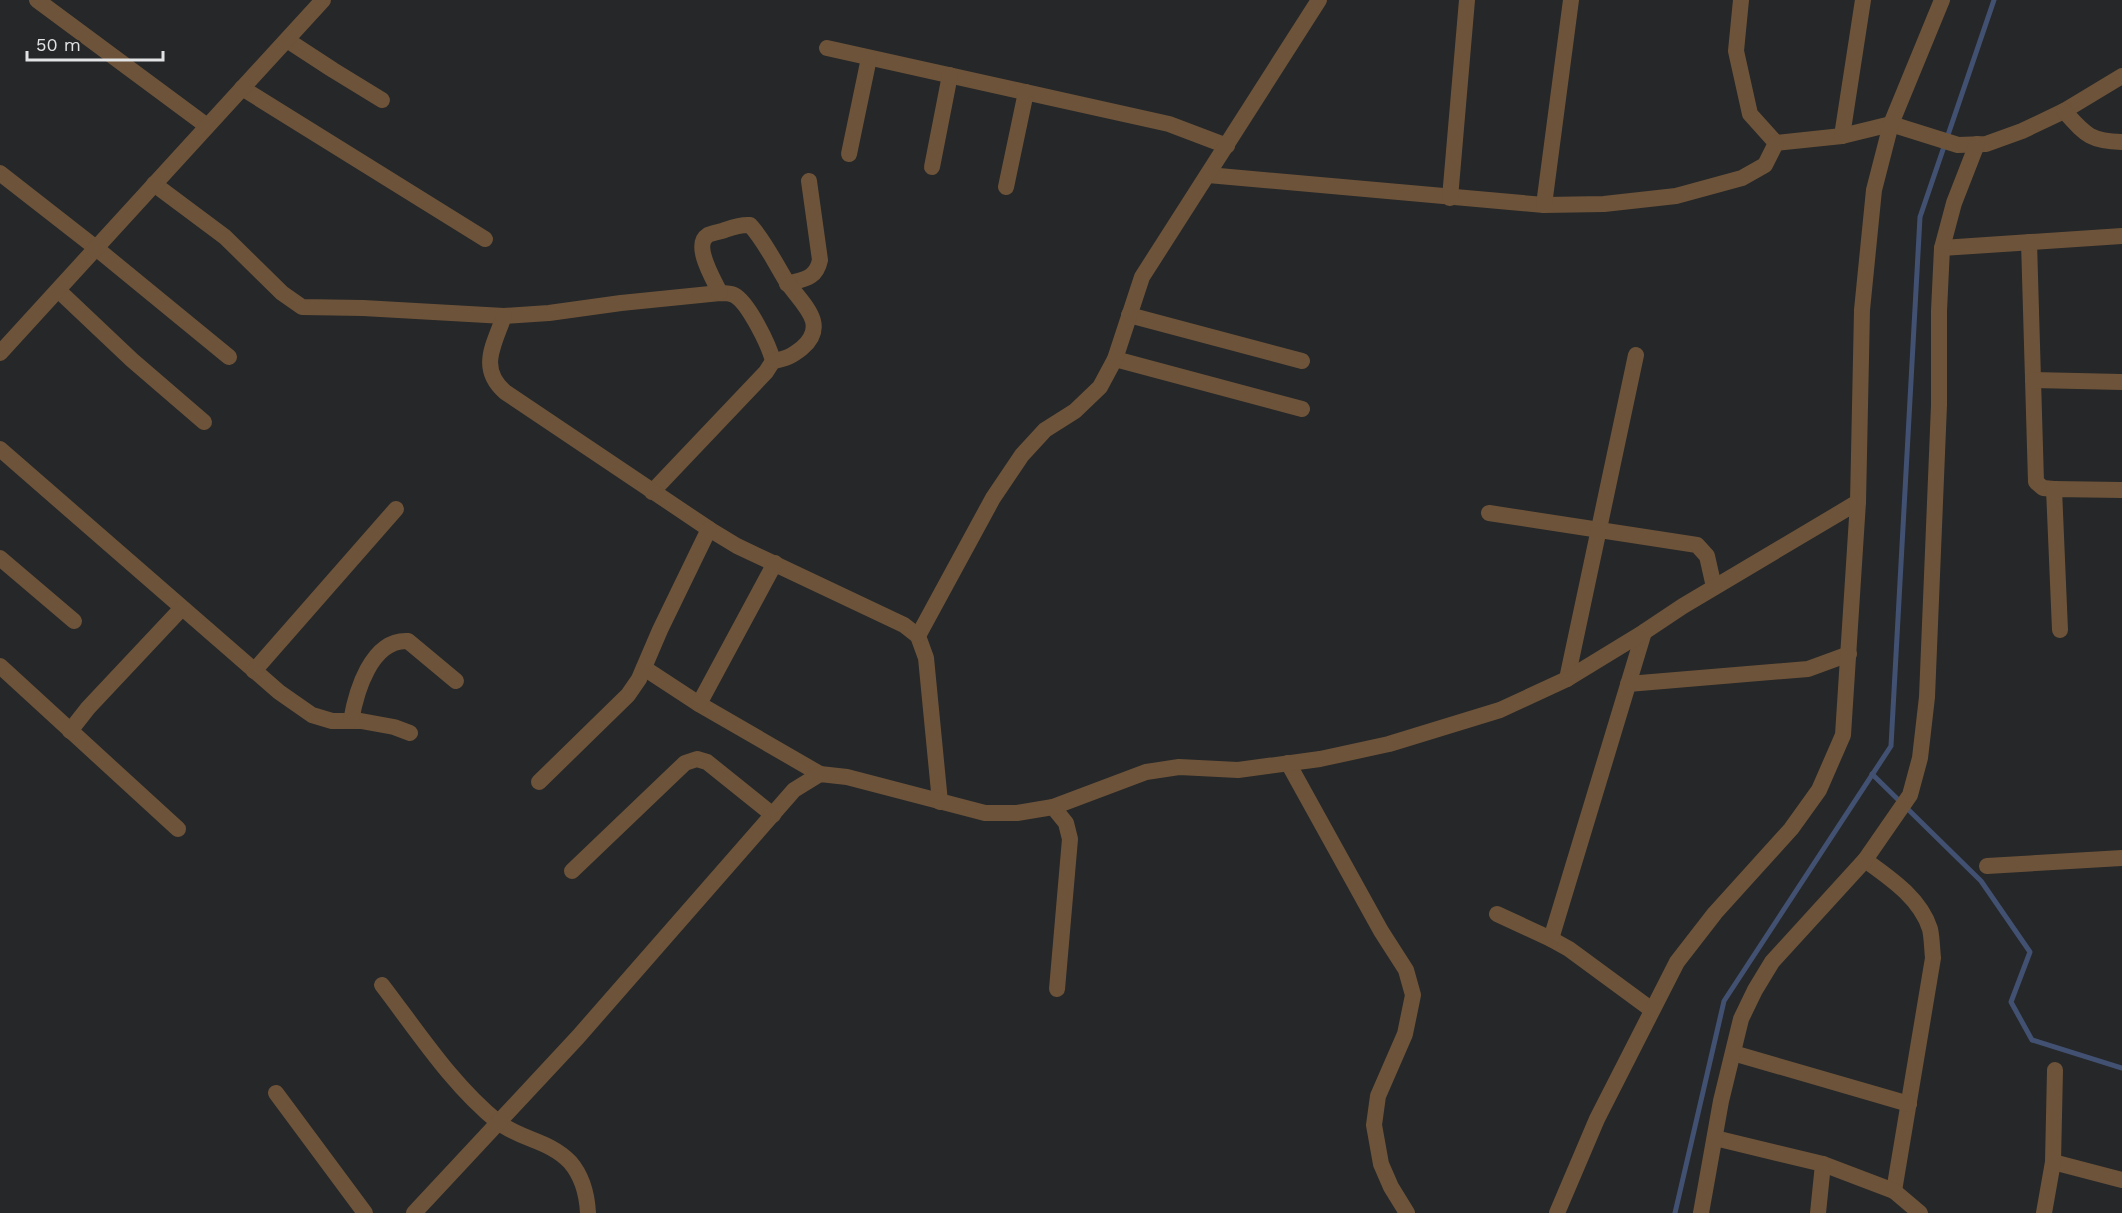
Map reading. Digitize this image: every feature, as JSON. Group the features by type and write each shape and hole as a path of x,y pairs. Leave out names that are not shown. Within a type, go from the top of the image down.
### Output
{"street":[{"path":"37,0 207,126"},
{"path":"0,353 323,0"},
{"path":"918,636 993,498 1022,455 1045,429 1075,411 1100,387 1115,359 1142,277 1319,0"},
{"path":"1450,198 1467,0"},
{"path":"1544,206 1571,0"},
{"path":"1741,0 1736,51 1750,114 1776,143"},
{"path":"1842,136 1863,0"},
{"path":"1557,1213 1597,1119 1677,962 1715,913 1791,829 1819,790 1843,735 1858,502 1862,310 1874,190 1942,0"},
{"path":"287,39 382,100"},
{"path":"827,48 1168,124 1227,146"},
{"path":"849,154 868,58"},
{"path":"932,167 950,75"},
{"path":"1776,143 1842,136 1896,125 1958,145 1986,144 2022,131 2064,111 2122,76"},
{"path":"242,88 485,239"},
{"path":"1006,187 1026,92"},
{"path":"2064,111 2081,130 2100,141 2122,142"},
{"path":"1208,175 1544,206 1604,204 1676,196 1742,178 1765,165 1776,143"},
{"path":"1701,1213 1721,1101 1741,1019 1772,962 1865,860 1895,818 1910,795 1920,758 1926,697 1939,405 1942,248 1953,203 1977,144"},
{"path":"0,173 229,357"},
{"path":"788,284 813,277 820,260 809,181"},
{"path":"154,184 225,237 282,293 302,307 504,316 720,293 733,294 741,300 762,333 773,361"},
{"path":"652,492 766,372 773,361 793,355 810,342 815,330 813,318 750,225 741,224 707,236 702,241 701,249 720,293"},
{"path":"1942,248 2122,236"},
{"path":"2029,242 2036,482 2043,488 2122,490"},
{"path":"58,290 132,360 204,422"},
{"path":"1130,315 1302,361"},
{"path":"504,316 490,354 489,370 495,383 505,392 705,526 775,563 904,625 918,636 926,657 940,802"},
{"path":"1567,679 1636,355"},
{"path":"1115,359 1302,409"},
{"path":"2033,380 2122,382"},
{"path":"0,449 254,671 312,715 332,721 351,721 394,727 410,733"},
{"path":"2054,489 2060,630"},
{"path":"644,668 699,704 820,774 847,777 985,813 1017,813 1053,807 1146,772 1179,767 1238,770 1320,759 1389,744 1500,710 1567,679 1714,587 1858,502"},
{"path":"254,671 396,509"},
{"path":"1490,513 1697,545 1707,556 1714,587"},
{"path":"539,782 628,695 644,668 705,526"},
{"path":"0,558 75,621"},
{"path":"699,704 775,563"},
{"path":"70,731 88,708 182,608"},
{"path":"1551,939 1644,632"},
{"path":"351,721 356,696 363,678 378,655 391,643 399,640 408,641 456,681"},
{"path":"1628,684 1808,669 1849,654"},
{"path":"0,666 178,829"},
{"path":"572,871 685,763 697,759 707,762 773,815"},
{"path":"1288,764 1381,931 1406,970 1413,995 1405,1034 1377,1096 1374,1125 1381,1164 1391,1187 1407,1213"},
{"path":"414,1213 579,1037 794,790 820,774"},
{"path":"1053,807 1066,823 1070,838 1057,989"},
{"path":"1988,866 2122,858"},
{"path":"1865,860 1898,884 1921,912 1930,930 1933,958 1894,1191"},
{"path":"1497,914 1569,950 1652,1010"},
{"path":"382,985 435,1054 475,1101 511,1130 539,1140 555,1149 571,1163 584,1183 588,1213"},
{"path":"1733,1053 1909,1104"},
{"path":"2044,1213 2053,1162 2055,1070"},
{"path":"276,1093 365,1213"},
{"path":"1715,1138 1823,1164 1894,1191 1920,1213"},
{"path":"2053,1162 2122,1180"},
{"path":"1818,1213 1823,1164"}],"waterway":[{"path":"1675,1213 1724,1001 1891,746 1920,217 1994,0"},
{"path":"1872,774 1981,881 2030,952 2011,1002 2032,1040 2122,1068"}]}
